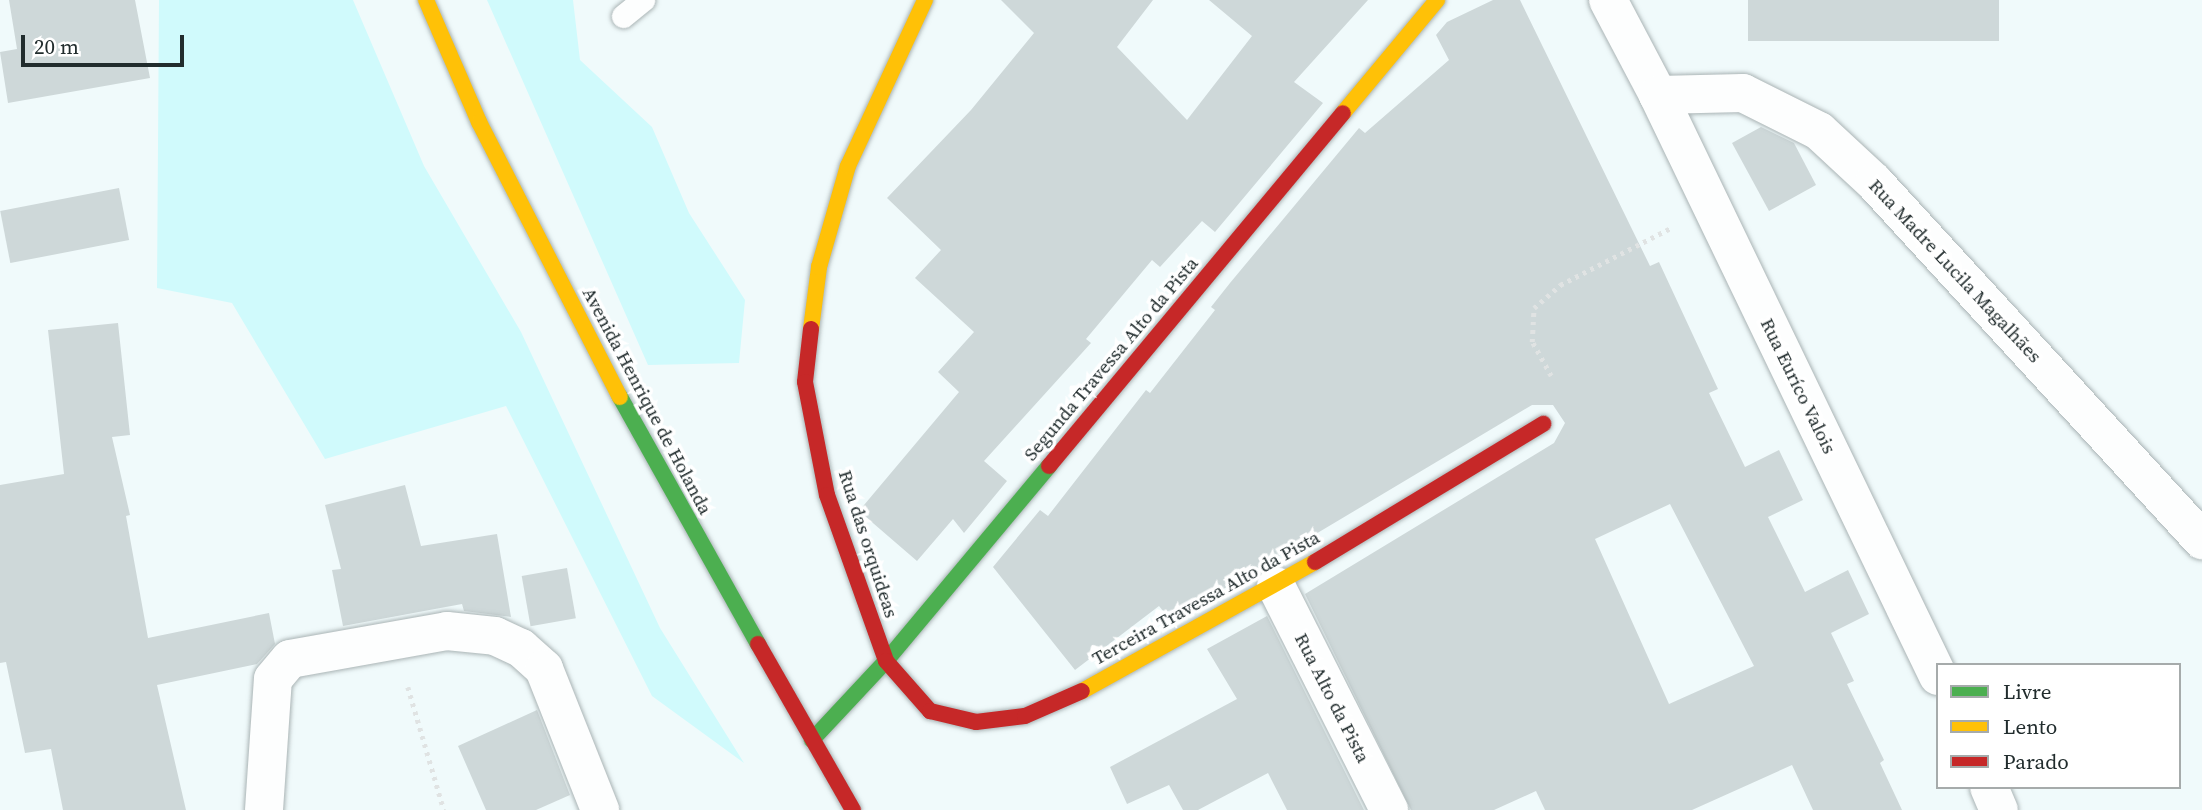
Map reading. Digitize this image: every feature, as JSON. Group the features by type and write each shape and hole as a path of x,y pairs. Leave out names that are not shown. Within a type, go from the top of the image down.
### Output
{"main road":[{"name":"Avenida Henrique de Holanda","path":"426,0 479,122 570,304 853,810"},
{"name":"Rua das orquideas","path":"886,661 827,495 805,382 819,267 848,166 925,0"},
{"name":"Segunda Travessa Alto da Pista","path":"812,740 886,661 1437,0"},
{"name":"Terceira Travessa Alto da Pista","path":"886,661 930,711 976,722 1025,716 1108,678 1276,586 1543,425"}],"street":[{"name":"Rua Euríco Valois","path":"1608,0 1658,96 1709,208 1936,672"},
{"name":"Rua Madre Lucila Magalhães","path":"1658,96 1743,93 1819,131 1874,182 2202,540"},
{"name":"Rua Alto da Pista","path":"1276,586 1389,810"},
{"path":"264,810 273,679 290,659 394,638 470,631 521,648 544,669 600,810"},
{"path":"1990,789 1999,810"}],"lane":[{"path":"623,16 643,0"}],"path":[{"path":"1543,425 1554,405 1557,386 1532,342 1534,308 1560,285 1709,208"},
{"path":"394,638 444,810"}],"shaded area":[{"path":"159,0 353,0 424,166 521,332 660,628 744,763 652,696 506,406 325,459 232,303 157,288"},
{"path":"487,0 573,0 580,60 652,127 689,213 745,300 739,363 648,365"}],"building":[{"path":"9,0 135,0 150,78 8,103 0,52 17,49"},
{"path":"1001,0 1153,0 1117,47 1187,120 1252,36 1209,0 1368,0 1294,82 1323,103 1215,232 1202,221 1160,267 1152,260 1086,339 1091,343 984,461 1007,481 964,533 953,519 917,561 859,511 959,392 938,372 974,332 915,278 941,250 887,198 971,110 1034,33"},
{"path":"1493,0 1520,0 1650,266 1659,262 1718,389 1709,393 1745,467 1779,450 1803,500 1768,517 1805,592 1848,570 1869,614 1831,633 1854,681 1847,684 1884,760 1880,763 1902,810 1813,810 1792,765 1692,810 1545,810 1536,791 1494,810 1411,810 1305,594 1554,443 1565,423 1553,405 1532,405 1185,612 1182,606 1168,617 1159,606 1075,670 993,567 1040,510 1048,516 1146,390 1150,393 1215,310 1211,307 1230,283 1359,128 1365,133 1449,60 1436,35 1447,22","holes":["1670,504 1754,666 1669,704 1595,539"]},
{"path":"1748,0 1999,0 1999,41 1748,41"},
{"path":"1761,127 1794,143 1816,185 1769,211 1732,143"},
{"path":"119,188 129,240 10,263 0,211"},
{"path":"118,323 130,435 112,437 130,515 126,516 148,638 269,613 275,644 257,664 157,685 186,810 63,810 51,749 25,753 6,662 0,663 0,485 64,474 48,330"},
{"path":"405,485 421,546 497,534 511,617 464,611 462,604 343,626 332,570 341,569 325,505"},
{"path":"567,568 576,618 531,626 522,576"},
{"path":"1267,616 1364,810 1287,810 1268,773 1198,810 1183,810 1169,785 1127,804 1110,767 1237,699 1207,649"},
{"path":"537,710 570,795 536,810 486,810 458,746"}],"traffic: fast":[{"path":"620,397 758,644"},
{"path":"812,740 886,661 1049,466"}],"traffic: slow":[{"path":"426,0 479,122 620,397"},
{"path":"811,329 819,267 848,166 925,0"},
{"path":"1343,113 1437,0"},
{"path":"1082,691 1315,562"}],"traffic: jam":[{"path":"1049,466 1343,113"},
{"path":"811,329 805,382 827,495 886,661 930,711 976,722 1025,716 1082,691"},
{"path":"1315,562 1543,424"},
{"path":"758,644 853,810"}]}
